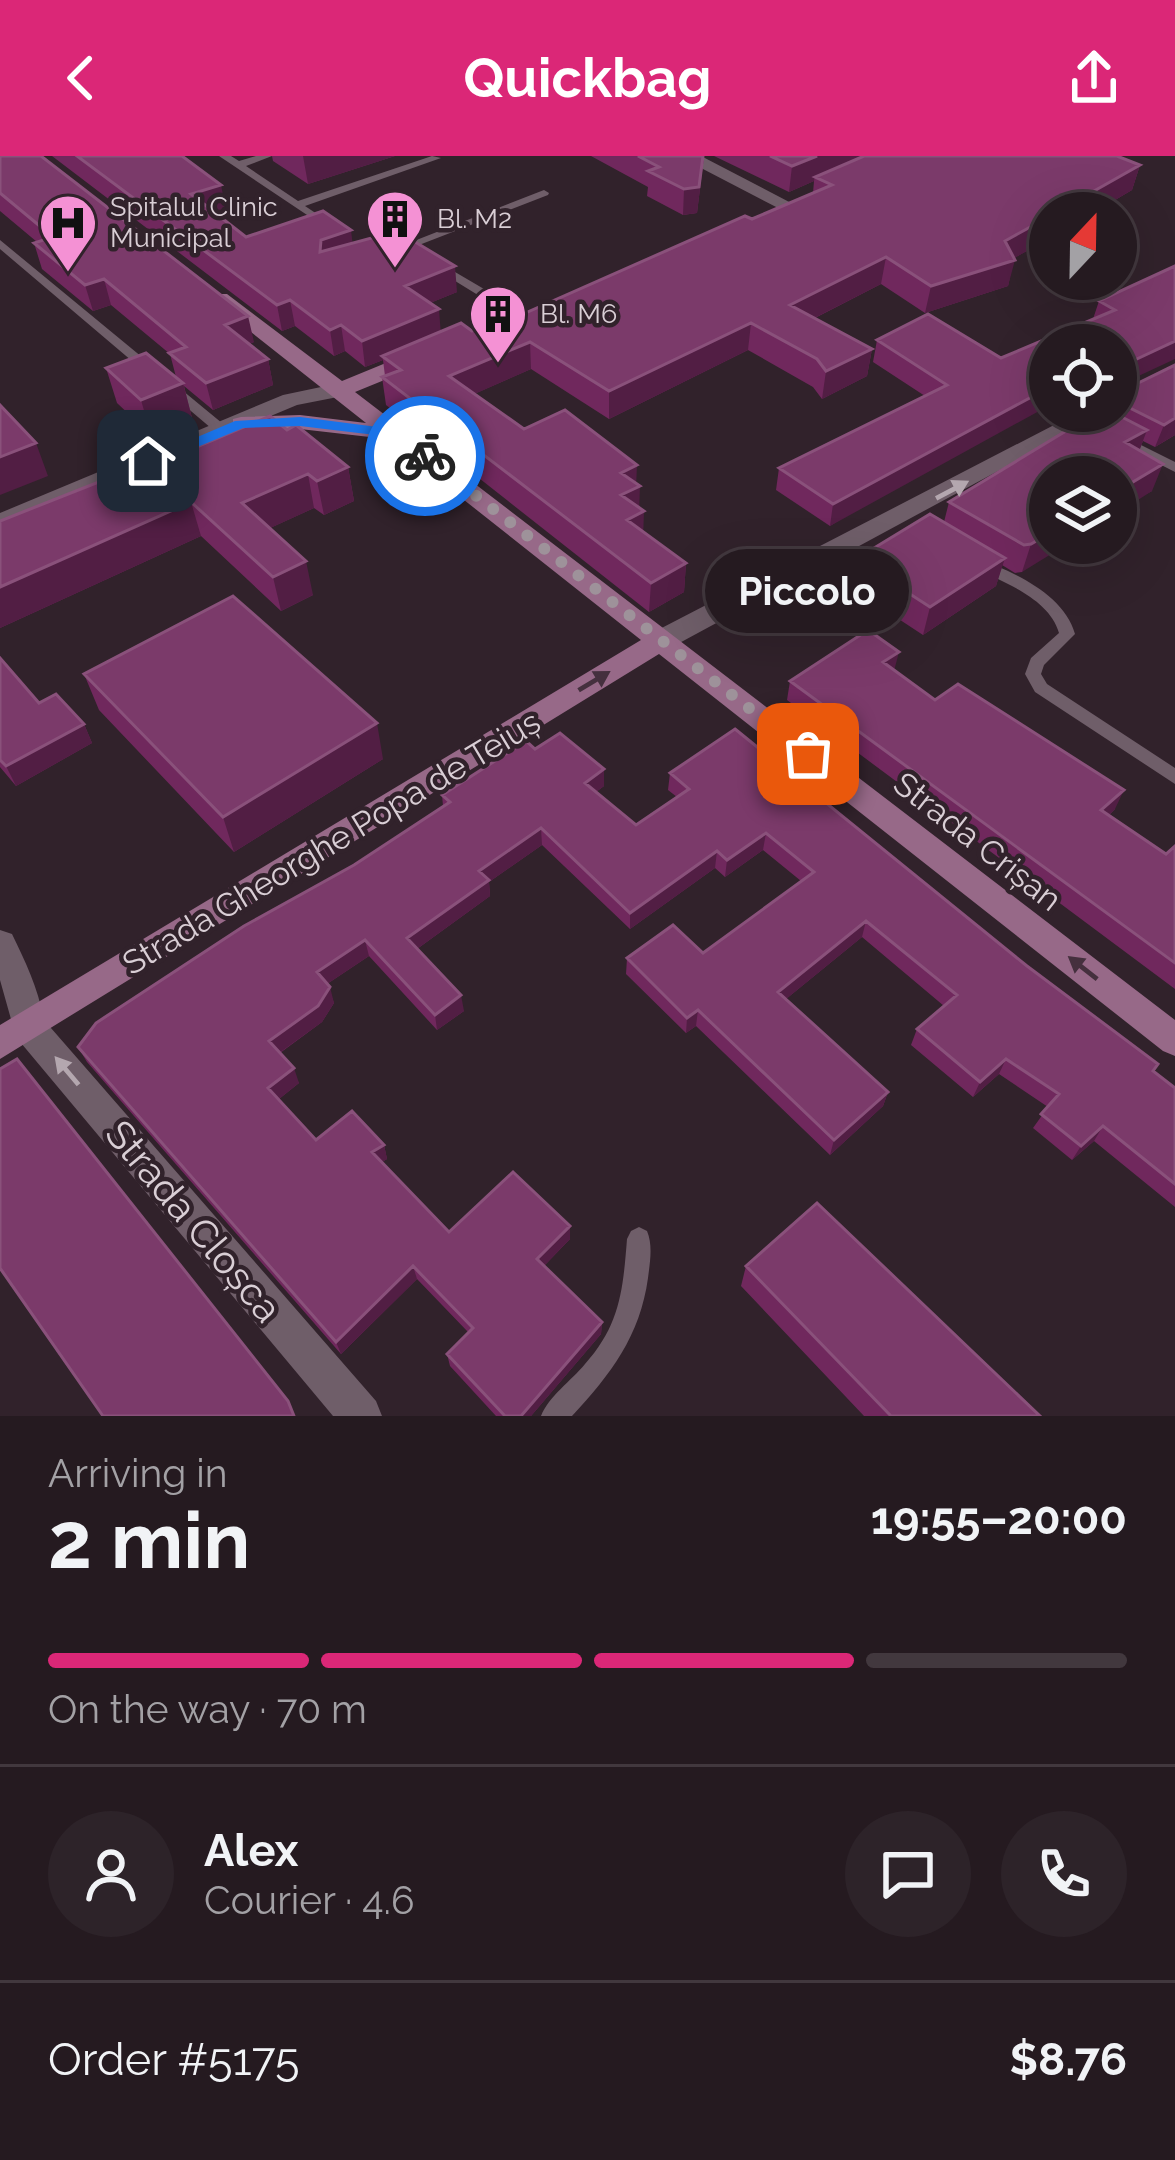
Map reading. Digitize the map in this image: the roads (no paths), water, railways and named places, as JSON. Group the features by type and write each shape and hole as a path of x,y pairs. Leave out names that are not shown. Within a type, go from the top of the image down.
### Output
{"main road":[{"path":"765,214 796,201"},
{"name":"Strada Crișan","path":"196,280 1175,1040"},
{"path":"340,390 440,349"},
{"path":"232,428 300,422 396,434"},
{"name":"Strada Gheorghe Popa de Teiuș","path":"14,1035 662,640"}],"street":[{"path":"687,156 796,201"},
{"path":"0,522 291,400 340,390"},
{"path":"662,640 911,523 1063,432"},
{"path":"0,944 21,989 14,1035"},
{"name":"Strada Cloșca","path":"14,1035 361,1416"}],"lane":[{"path":"224,156 336,231"},
{"path":"237,165 267,156"},
{"path":"297,205 436,158"},
{"path":"375,258 544,193"},
{"path":"0,243 232,428"},
{"path":"405,247 521,316"},
{"path":"1118,432 1175,468"},
{"path":"958,551 1052,607 1066,624 1067,634 1037,662 1033,674 1041,688 1175,777"},
{"path":"554,1416 615,1352 628,1329 636,1300 639,1239"}],"place":[{"name":"Bl. M2","path":"395,270"},
{"name":"Spitalul Clinic Municipal","path":"68,274"},
{"name":"Bl. M6","path":"498,365"},
{"name":"Piccolo","path":"808,754"}]}
